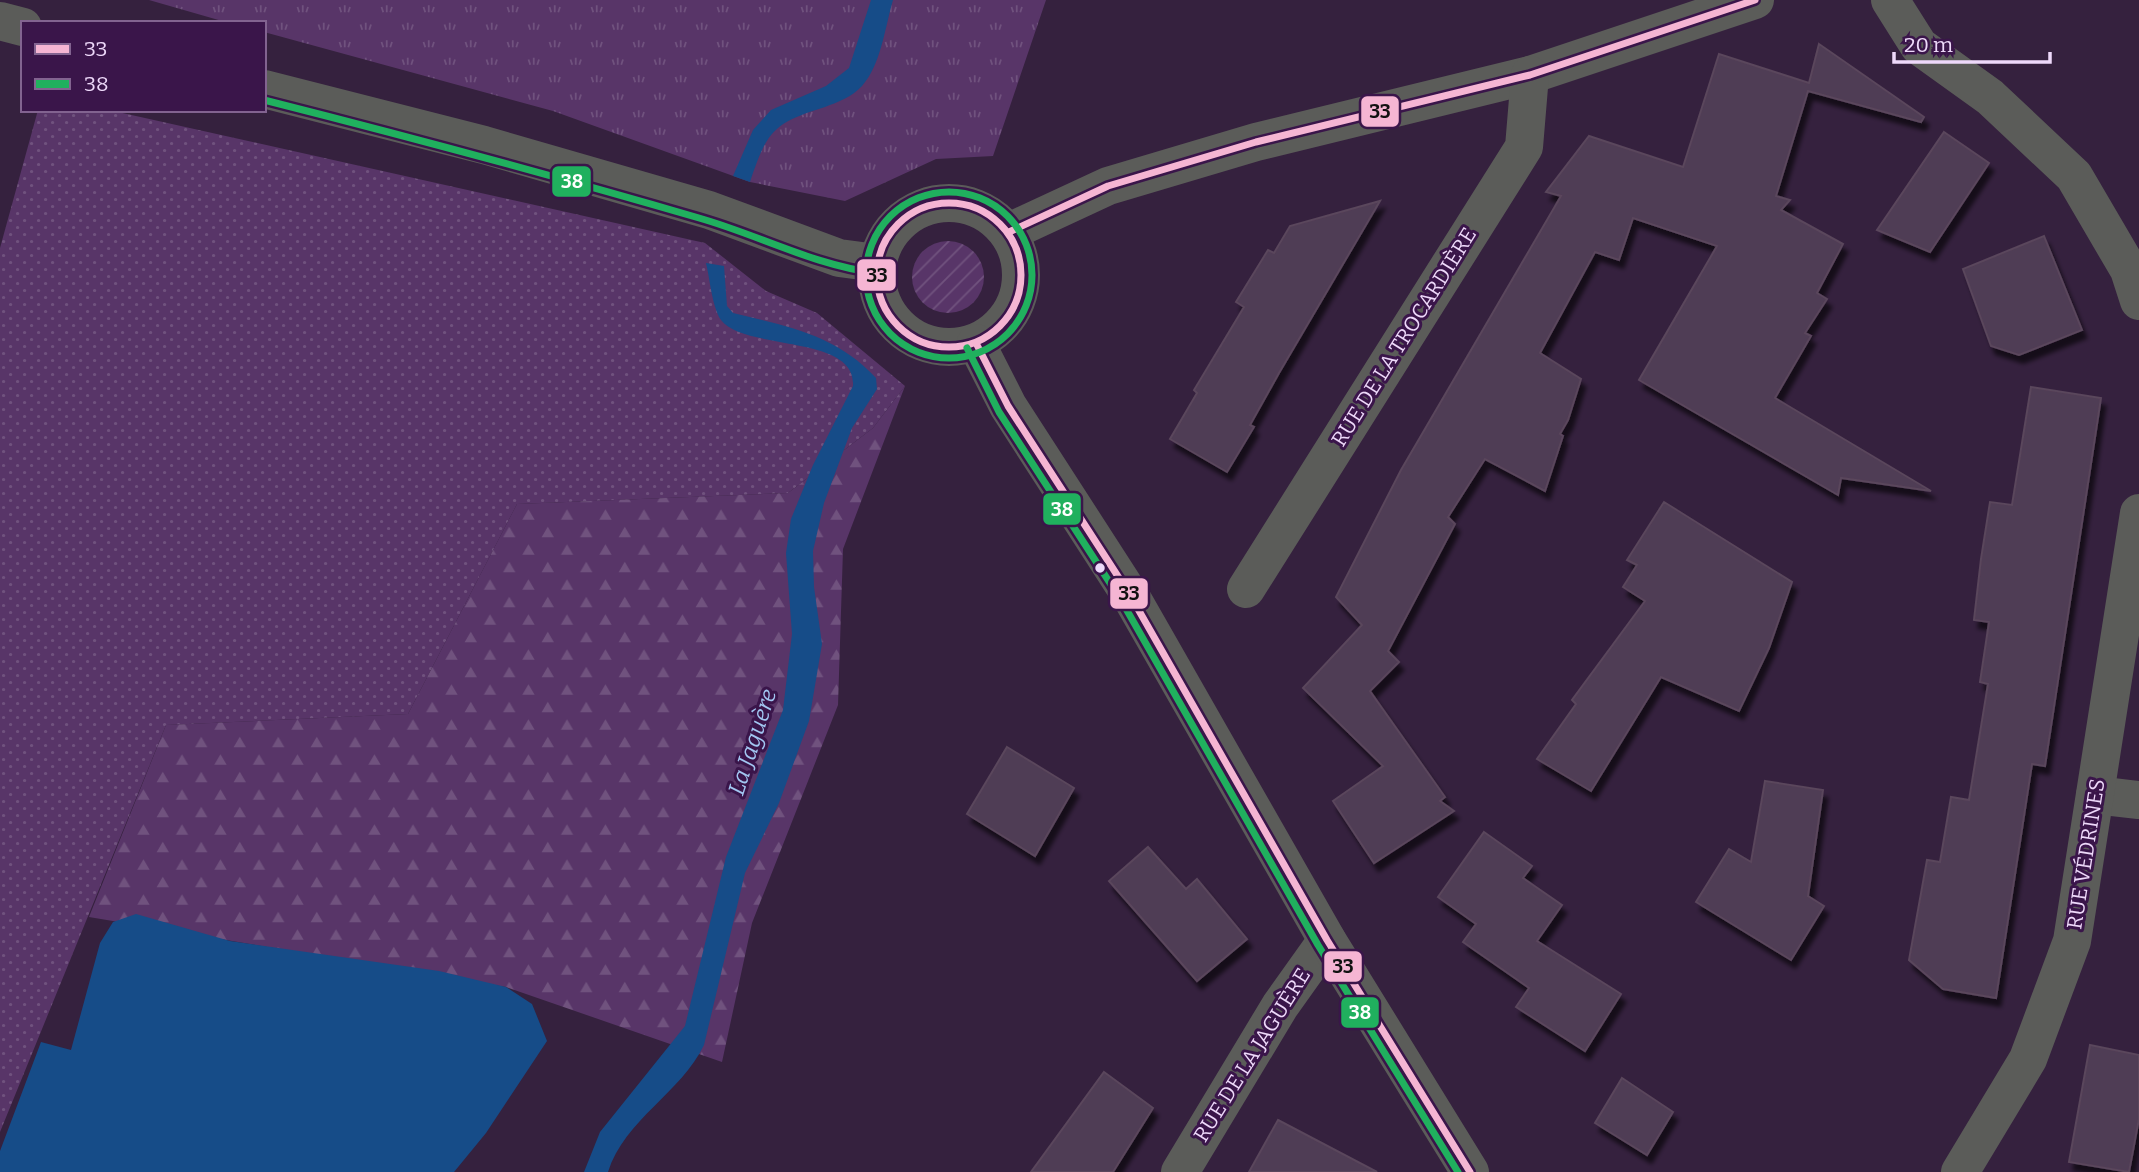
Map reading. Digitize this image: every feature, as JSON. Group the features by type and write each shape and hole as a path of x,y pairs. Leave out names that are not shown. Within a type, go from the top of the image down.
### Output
{"street":[{"path":"1009,232 1122,182 1256,142 1530,75 1652,17 1755,0"},
{"path":"1890,0 1919,46 1990,97 2074,176 2129,270 2139,301"},
{"path":"0,21 21,26"},
{"name":"RUE DE LA TROCARDIÈRE","path":"1246,589 1524,147 1530,75"},
{"path":"266,90 484,145 709,210 839,258 877,263"},
{"path":"945,202 969,204 991,215 1009,232 1018,252 1022,274 1020,296 1010,315 996,332 976,343 955,347 933,346 913,338 895,324 884,306 877,285 877,263 885,240 900,221 920,207 945,202"},
{"path":"976,343 1009,406 1130,595 1327,940 1470,1172"},
{"name":"RUE VÉDRINES","path":"1960,1172 2028,1059 2072,941 2139,513"},
{"path":"2095,795 2139,800"},
{"name":"RUE DE LA JAGUÈRE","path":"1181,1172 1280,1006 1327,940"}],"green space":[{"path":"149,0 1046,0 993,156 936,159 845,201 750,182 553,111 266,33 266,21 222,21"},
{"path":"37,112 118,112 705,243 766,291 817,313 905,386 873,428 788,493 517,504 408,714 166,725 0,1132 0,248"},
{"path":"948,241 968,247 978,257 984,277 978,297 968,307 948,313 928,307 918,297 912,277 918,257 928,247"},
{"path":"905,386 843,549 838,705 752,923 722,1062 506,987 89,917 166,725 408,714 517,504 788,493 873,428"}],"water":[{"path":"871,0 893,0 878,57 862,86 845,99 794,118 774,131 767,140 750,182 733,176 753,130 771,110 826,86 849,68"},
{"path":"706,263 724,266 727,306 733,313 792,328 828,342 861,363 876,378 877,389 852,428 824,503 813,551 814,587 822,644 809,721 779,803 745,873 704,1045 682,1078 627,1137 608,1172 584,1172 600,1132 685,1026 726,857 783,710 792,634 786,553 791,519 813,465 853,386 849,370 837,358 819,350 733,330 721,320 713,300"},
{"path":"136,914 230,941 439,971 506,987 532,1004 547,1041 486,1133 454,1172 0,1172 0,1151 41,1042 71,1050 100,943 113,922"}],"building":[{"path":"1819,44 1924,117 1921,122 1808,91 1776,196 1790,200 1781,210 1843,244 1817,293 1827,299 1805,333 1811,336 1775,398 1931,491 1841,478 1838,495 1639,380 1717,246 1633,218 1619,260 1595,252 1540,353 1581,379 1568,420 1560,434 1563,436 1545,491 1485,459 1448,517 1455,524 1388,651 1399,662 1370,691 1445,797 1440,801 1454,811 1374,863 1333,801 1383,766 1303,688 1362,625 1336,597 1401,470 1561,196 1546,192 1589,136 1683,167 1719,54 1809,83"},
{"path":"1944,132 1989,163 1930,252 1877,230"},
{"path":"1380,201 1279,373 1250,425 1254,427 1227,472 1170,439 1197,393 1194,390 1244,307 1236,302 1268,250 1274,253 1290,226"},
{"path":"2044,236 2082,330 2019,355 1991,346 1963,269"},
{"path":"2031,387 2101,398 2045,766 2032,764 1996,998 1943,989 1909,960 1927,860 1940,862 1951,797 1969,800 1988,684 1980,682 1989,622 1974,620 1981,559 1990,502 2012,505"},
{"path":"1664,502 1792,582 1769,648 1739,711 1661,677 1591,791 1537,759 1576,704 1572,700 1645,601 1623,587 1637,565 1627,560"},
{"path":"1007,747 1074,788 1035,856 967,814"},
{"path":"1765,781 1823,790 1808,896 1824,906 1791,960 1696,902 1729,849 1751,862"},
{"path":"1484,832 1532,866 1523,878 1562,905 1537,941 1621,994 1585,1051 1516,1007 1529,988 1463,942 1476,924 1438,897"},
{"path":"1148,847 1186,889 1197,879 1247,939 1197,981 1109,881"},
{"path":"2090,1045 2139,1055 2139,1119 2129,1172 2069,1162"},
{"path":"1104,1072 1153,1108 1113,1172 1031,1172"},
{"path":"1622,1078 1673,1112 1647,1155 1595,1123"},
{"path":"1278,1120 1377,1172 1249,1172"}],"transit line":[{"name":"33","path":"1009,232 1108,186 1256,142 1530,75 1755,0"},
{"name":"38","path":"266,101 591,187 721,225 808,257 876,273"},
{"name":"38","path":"949,192 981,198 1008,216 1026,243 1032,275 1026,307 1008,334 981,352 949,358 917,352 890,334 872,307 866,275 872,243 890,216 917,198 949,192"},
{"name":"33","path":"949,203 977,208 1000,224 1016,247 1021,275 1016,303 1000,326 977,342 949,347 921,342 898,326 882,303 877,275 882,247 898,224 921,208 949,203"},
{"name":"33","path":"976,343 1008,406 1130,595 1327,940 1470,1172"},
{"name":"38","path":"967,348 999,412 1121,600 1318,945 1458,1172"}],"water label":[{"name":"La Jaguère","path":"752,742"}]}
